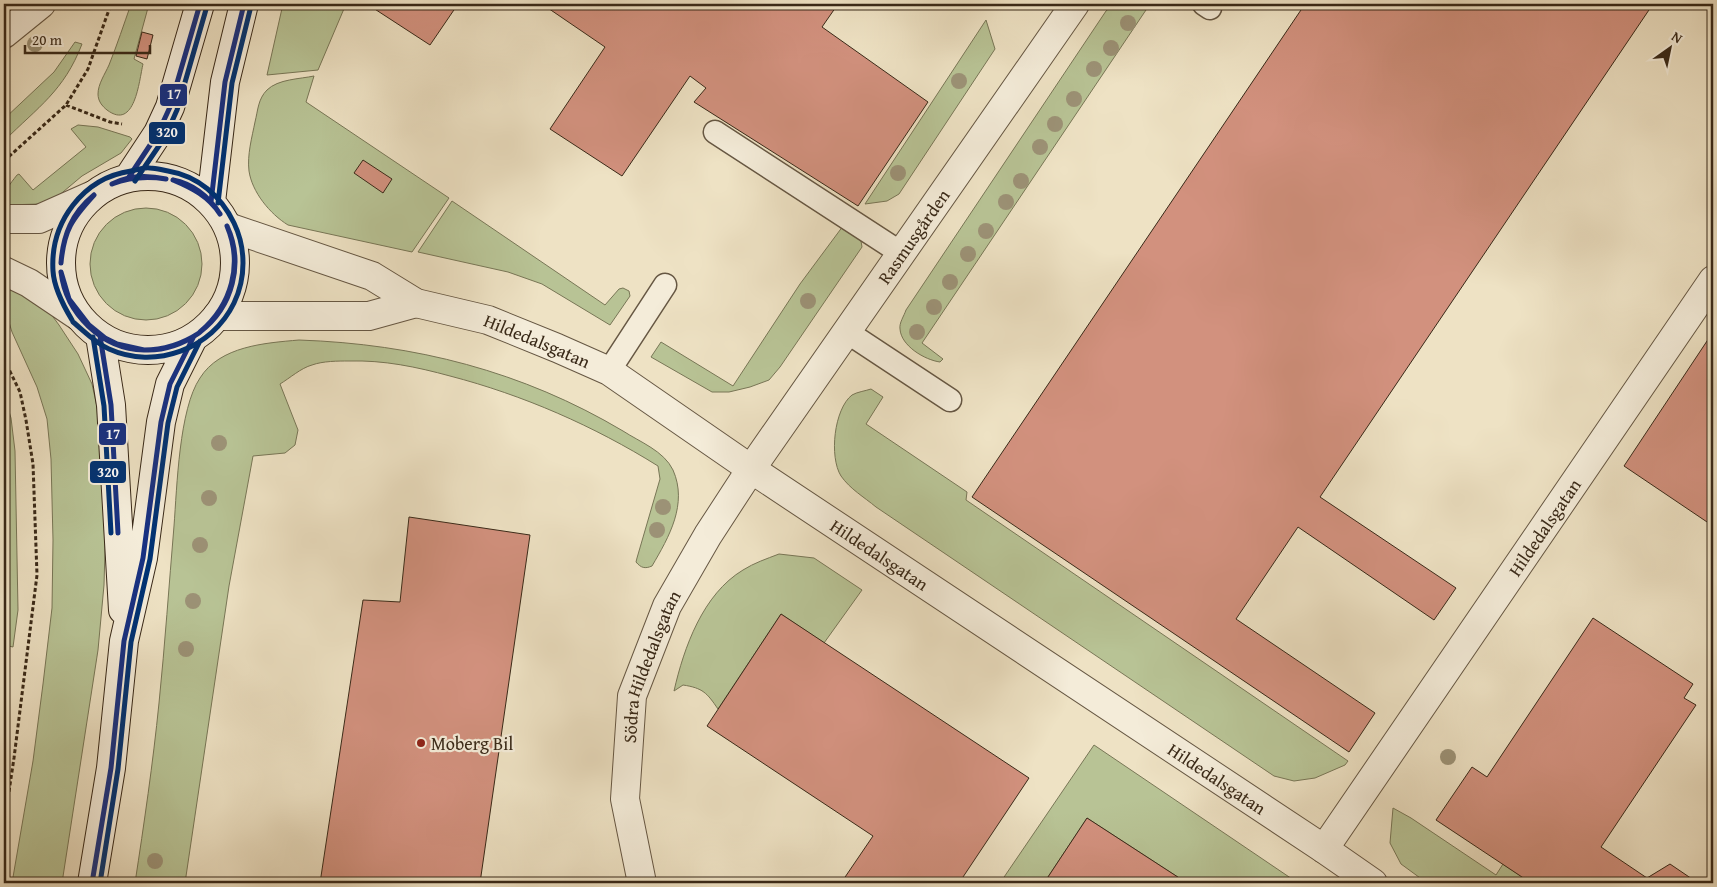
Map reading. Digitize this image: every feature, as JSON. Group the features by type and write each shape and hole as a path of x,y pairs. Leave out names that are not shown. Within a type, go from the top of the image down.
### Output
{"street":[{"path":"4,34 41,4"},
{"path":"129,177 158,133 170,107 200,4"},
{"path":"211,202 225,82 244,4"},
{"name":"Rasmusgården","path":"751,469 1075,4"},
{"path":"4,271 29,284 78,316 100,336 113,343 126,347 154,350 181,344 206,328 217,316 229,296 235,273 236,257 228,227 211,202 200,192 173,179 143,175 129,177 104,187 93,195 71,220 61,252 60,269 64,285 69,301 78,316"},
{"path":"4,219 39,219 93,195"},
{"name":"Hildedalsgatan","path":"228,227 372,276 416,303 488,320 609,371 751,469 1373,883"},
{"name":"Hildedalsgatan","path":"1324,849 1713,280"},
{"name":"Hildedalsgatan","path":"217,316 369,316 416,303"},
{"path":"100,336 110,405 124,641"},
{"path":"92,883 111,768 124,641 143,558 161,422 170,384 193,338"},
{"name":"Södra Hildedalsgatan","path":"642,883 625,799 632,696 667,606 708,535 751,469"}],"lane":[{"path":"715,132 901,253"},
{"path":"609,371 665,285"},
{"path":"847,332 950,400"}],"path":[{"path":"4,161 66,105 88,69 111,4"},
{"path":"4,359 20,392 33,464 38,575 4,825"}],"green space":[{"path":"131,4 149,4 134,59 143,64 137,92 130,109 124,114 116,115 102,105 98,90"},
{"path":"283,4 346,4 318,70 267,75"},
{"path":"1114,4 1146,4 1148,7 922,343 943,359 940,362 934,361 921,355 909,346 901,335 900,324 906,310 1106,11"},
{"path":"986,20 995,49 899,194 887,201 865,204"},
{"path":"75,42 82,44 67,74 39,108 4,141 4,119 54,72"},
{"path":"314,76 306,102 449,198 412,252 288,225 269,209 254,187 249,171 249,159 251,140 262,97 272,86 289,80"},
{"path":"78,125 98,127 132,139 121,153 82,176 57,197 39,204 6,205 4,199 6,192 17,175 19,174 33,190 86,147 71,129"},
{"path":"452,201 605,305 619,289 623,288 629,291 630,296 610,325 542,284 508,272 418,252"},
{"path":"146,208 167,212 186,224 198,243 202,264 198,285 186,304 167,316 146,320 125,316 106,304 94,285 90,264 94,243 106,224 125,212"},
{"path":"843,226 861,241 862,247 780,367 769,380 729,392 712,392 651,357 661,342 733,386 800,284"},
{"path":"4,279 45,306 59,325 78,354 92,384 99,416 106,513 104,585 98,650 62,883 12,883 33,761 43,684 52,608 53,540 51,459 47,419 37,387 12,332 4,306"},
{"path":"299,340 384,347 467,364 546,392 585,410 658,452 669,463 677,483 677,508 674,520 665,544 652,566 645,568 640,566 636,562 660,479 658,466 609,438 531,402 450,376 388,363 362,361 326,362 308,366 296,373 280,384 298,430 295,445 285,453 253,456 229,586 185,883 135,883 157,726 180,449 183,428 193,392 200,378 209,367 231,353 258,345"},
{"path":"871,389 883,397 866,424 967,492 966,500 1348,761 1345,765 1315,778 1294,781 1274,776 857,493 841,476 837,468 834,446 835,434 837,422 846,402 852,395"},
{"path":"4,395 11,418 15,451 18,610 13,647 4,645"},
{"path":"779,554 814,558 862,590 824,643 781,614 718,709 707,695 700,690 683,685 674,691 683,657 706,607 729,580 756,563"},
{"path":"1094,745 1298,883 1187,883 1087,818 1044,883 1000,883"},
{"path":"1393,808 1496,875 1503,864 1531,883 1427,883 1401,864 1390,843"}],"building":[{"path":"367,4 458,4 430,45"},
{"path":"542,4 838,4 822,27 928,102 858,206 694,102 706,88 690,76 622,176 550,129 605,47"},
{"path":"1305,4 1653,4 1320,497 1456,588 1434,620 1298,527 1236,619 1375,713 1349,752 972,497"},
{"path":"142,32 153,35 147,59 136,56"},
{"path":"363,160 392,179 383,193 354,173"},
{"path":"1713,332 1713,526 1624,466"},
{"name":"Moberg Bil","path":"409,517 530,535 480,883 320,883 363,600 400,602"},
{"path":"781,614 1029,778 959,883 841,883 873,836 707,726"},
{"path":"1593,618 1693,684 1684,698 1696,705 1601,847 1647,878 1670,864 1698,883 1531,883 1436,820 1472,767 1487,777"},
{"path":"1087,818 1187,883 1044,883"}],"transit line":[{"name":"17","path":"129,177 158,133 170,107 200,4"},
{"name":"17","path":"211,202 225,82 244,4"},
{"name":"320","path":"135,181 165,137 177,110 207,6"},
{"name":"320","path":"218,203 232,83 251,6"},
{"name":"320","path":"72,320 55,284 53,271 57,236 73,205 84,193 98,183 114,175 143,168 179,174 189,177 207,189 229,213 241,243 243,263 241,283 234,303 212,333 180,351 163,356 145,357 127,355 109,349 94,340 73,322"},
{"name":"17","path":"112,184 125,179 139,177 166,179"},
{"name":"17","path":"112,184 139,178 166,179"},
{"name":"17","path":"173,180 200,192 220,214"},
{"name":"17","path":"173,180 199,193 220,214"},
{"name":"17","path":"61,263 64,243 70,225 80,209 94,195"},
{"name":"17","path":"61,263 64,242 70,226 94,195"},
{"name":"17","path":"200,332 220,309 232,283 234,255 232,240 227,226"},
{"name":"17","path":"200,332 221,310 232,284 235,255 227,226"},
{"name":"17","path":"61,272 69,299 89,325 105,338 117,344 144,350"},
{"name":"17","path":"61,272 70,302 78,315 89,326 101,336 114,343 144,350"},
{"name":"17","path":"144,350 173,346 199,333"},
{"name":"17","path":"144,350 173,346 199,333"},
{"name":"17","path":"100,336 111,405 118,533"},
{"name":"320","path":"93,337 104,406 111,533"},
{"name":"17","path":"92,883 111,768 124,641 143,558 161,422 170,384 193,338"},
{"name":"320","path":"100,883 118,769 131,642 150,559 168,423 177,387 200,341"}],"place":[{"name":"Moberg Bil","path":"421,743"}]}
